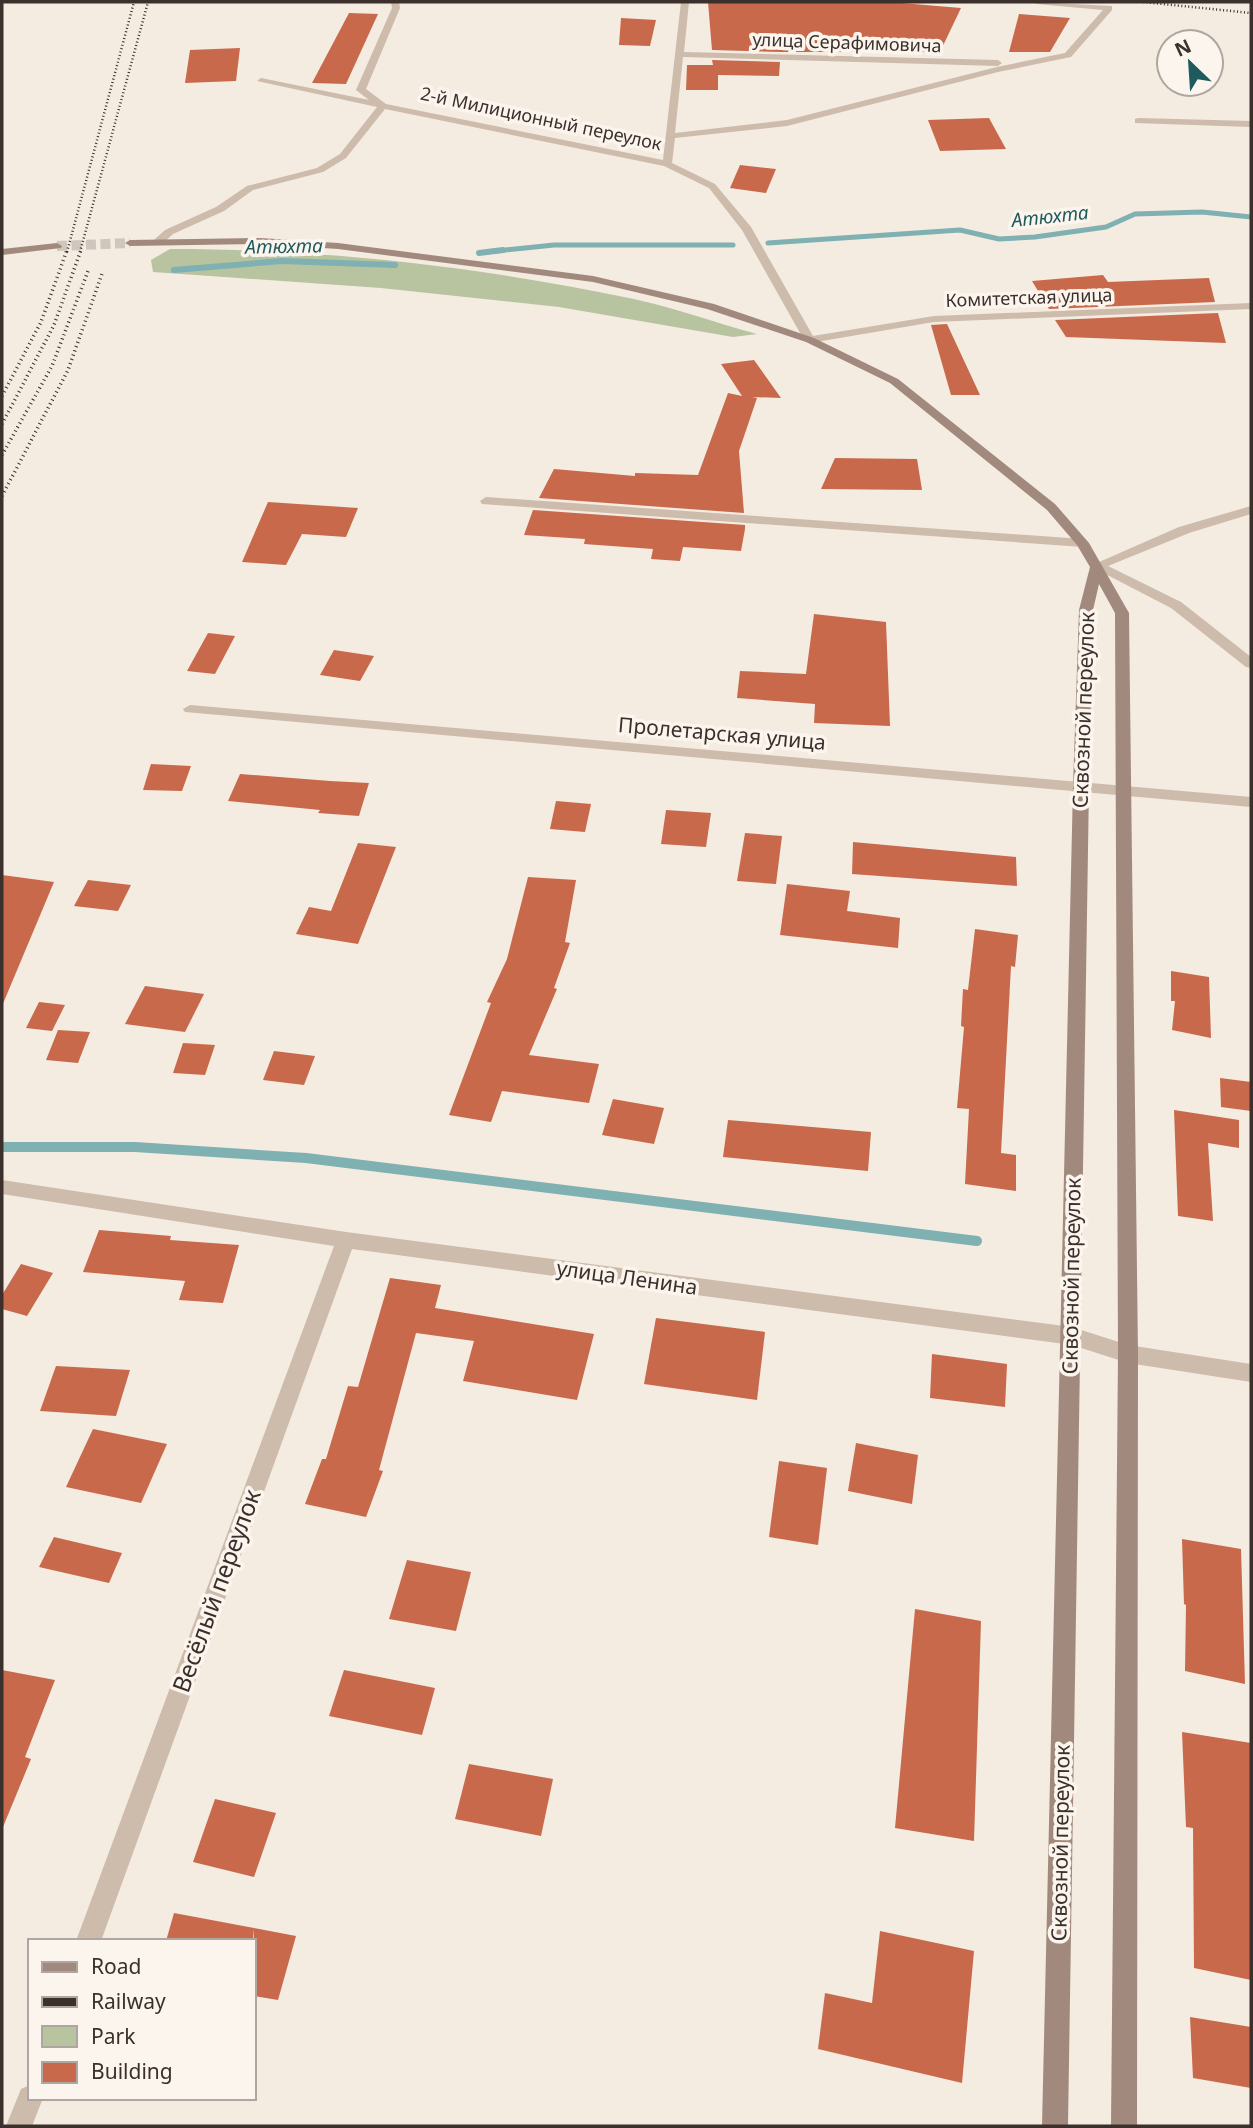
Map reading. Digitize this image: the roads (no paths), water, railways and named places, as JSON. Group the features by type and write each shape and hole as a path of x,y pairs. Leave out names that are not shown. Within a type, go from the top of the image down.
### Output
{"street":[{"path":"159,241 169,232 220,209 250,188 320,170 344,156 383,106 360,90 396,8 395,2"},
{"path":"667,164 685,2"},
{"path":"670,136 785,123 864,105 1015,64 1068,55 1109,8 1037,2"},
{"name":"улица Серафимовича","path":"678,54 1015,64"},
{"name":"2-й Милиционный переулок","path":"261,81 667,164 712,186 738,218 810,340"},
{"path":"1138,121 1251,124"},
{"path":"130,243 260,241 338,246 593,279 710,306 810,340 894,381 1051,507 1083,543 1097,566 1176,605 1251,664"},
{"path":"2,252 57,246"},
{"name":"Комитетская улица","path":"810,340 934,319 1251,306"},
{"path":"486,501 1083,543"},
{"path":"1097,566 1184,530 1251,510"},
{"name":"Сквозной переулок","path":"1055,2126 1081,786 1086,610 1097,566"},
{"name":"Сквозной переулок","path":"1097,566 1122,613 1128,1353 1124,2126"},
{"name":"Пролетарская улица","path":"190,709 1251,802"},
{"name":"улица Ленина","path":"2,1187 346,1240 1072,1336 1128,1353 1251,1373"},
{"name":"Весёлый переулок","path":"89,1939 346,1240"},
{"path":"19,2126 29,2100"}],"waterway":[{"name":"Атюхта","path":"768,243 960,230 999,239 1035,237 1106,227 1135,214 1202,212 1251,217"},
{"name":"Атюхта","path":"492,251 554,245 733,245"},
{"name":"Атюхта","path":"492,251 503,250"},
{"name":"Атюхта","path":"479,253 492,251"},
{"name":"Атюхта","path":"486,252 492,251"},
{"name":"Атюхта","path":"174,270 282,261 395,265"},
{"path":"2,1147 135,1147 306,1158 977,1241"}],"tunnel":[{"path":"57,246 130,243"}],"railway":[{"path":"67,252 134,2"},
{"path":"80,252 148,2"},
{"path":"1143,2 1251,13"},
{"path":"2,396 41,322 67,250"},
{"path":"2,424 54,325 81,250"},
{"path":"2,455 52,366 88,271"},
{"path":"2,496 68,370 103,271"}]}
